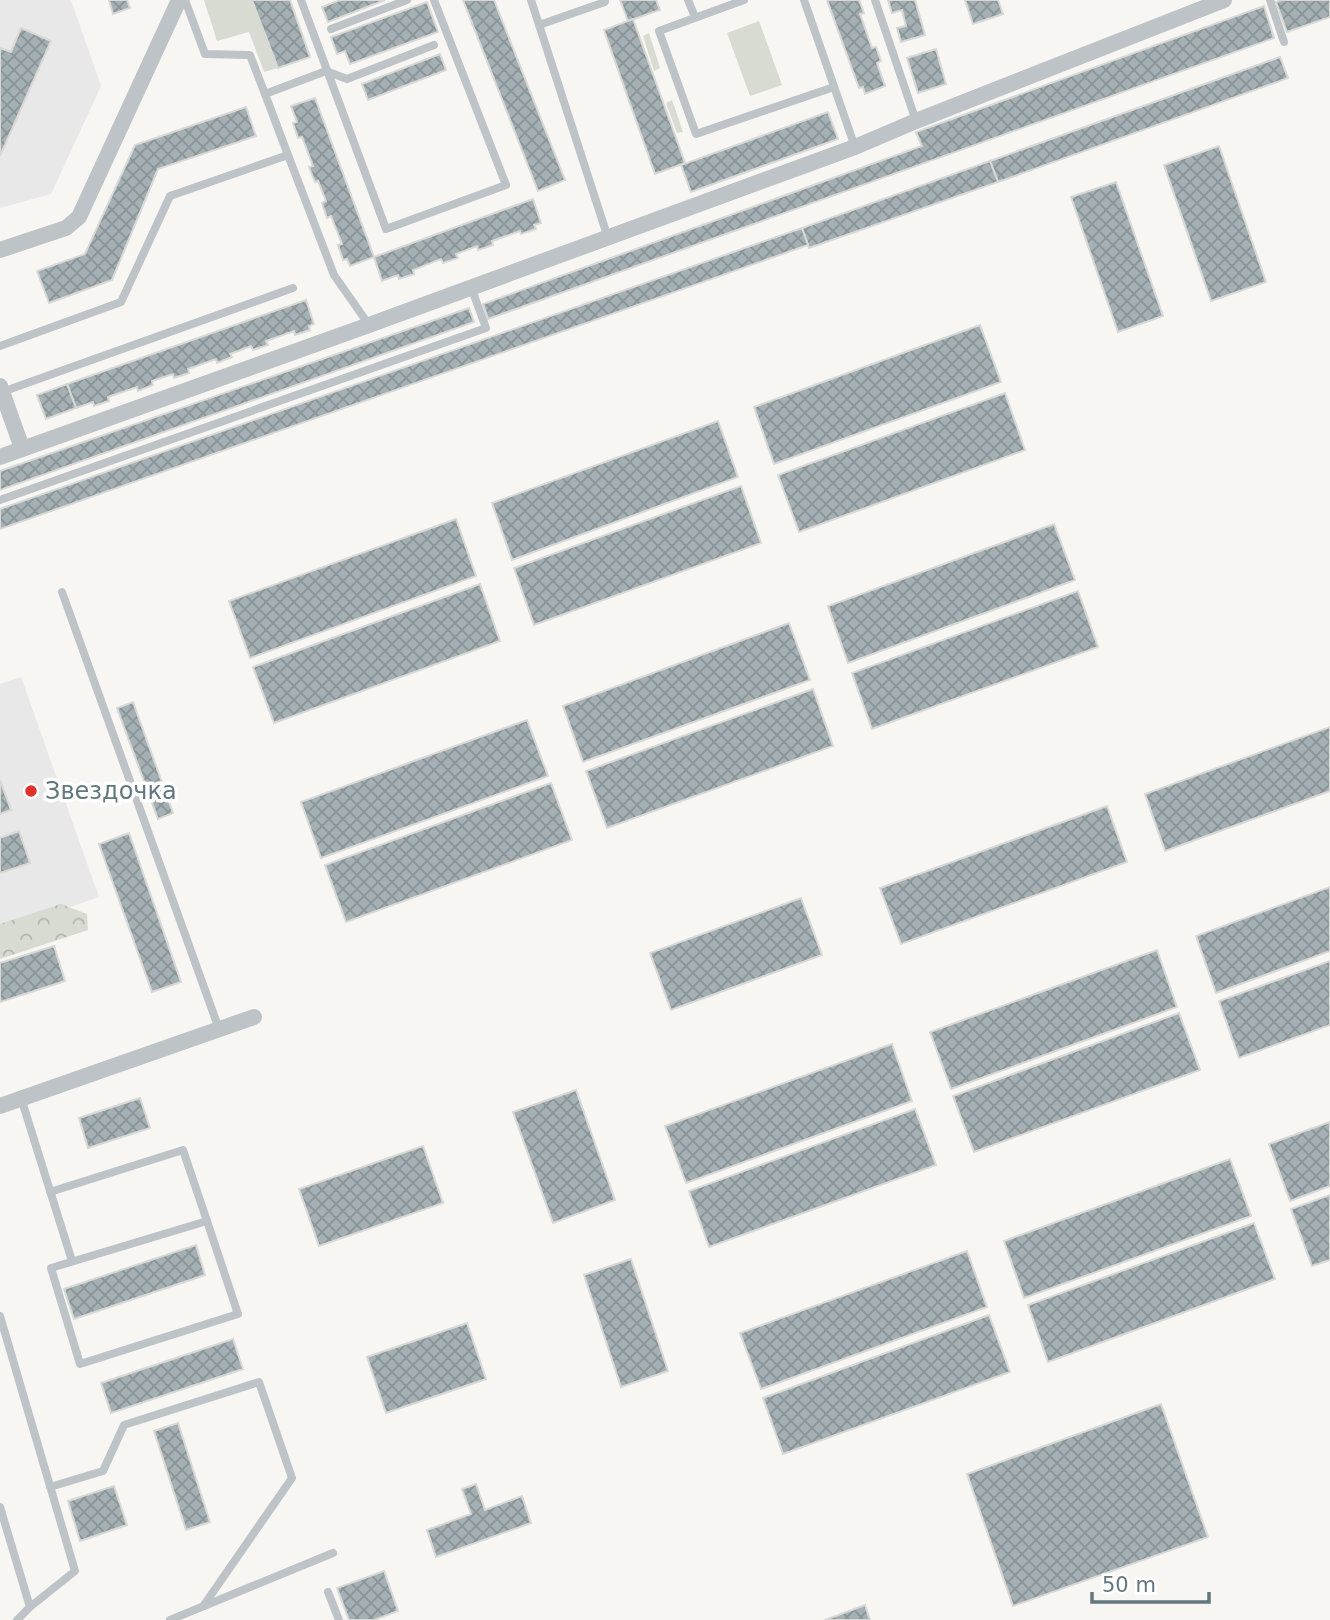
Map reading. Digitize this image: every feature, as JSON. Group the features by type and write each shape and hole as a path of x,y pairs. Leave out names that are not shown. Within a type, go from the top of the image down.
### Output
{"street":[{"path":"0,250 66,228 79,217 179,0"},
{"path":"0,457 855,147 1224,0"},
{"path":"1,389 22,448"},
{"path":"0,1106 254,1017"}],"lane":[{"path":"185,0 205,54 250,55 334,275 369,325"},
{"path":"301,0 386,229 506,185 434,0"},
{"path":"331,29 407,0"},
{"path":"531,0 608,238"},
{"path":"539,25 605,0"},
{"path":"688,0 695,17"},
{"path":"744,0 659,31 696,134 834,87"},
{"path":"804,0 855,147"},
{"path":"874,0 916,121"},
{"path":"1270,0 1284,42"},
{"path":"265,94 326,71 347,79 434,45"},
{"path":"0,346 121,302 170,196 288,155"},
{"path":"0,500 486,328 471,287"},
{"path":"1,389 293,288"},
{"path":"62,592 219,1029"},
{"path":"21,1098 72,1261"},
{"path":"50,1192 183,1150 207,1221 238,1314 80,1364 51,1268 207,1221"},
{"path":"0,1316 75,1571 17,1620"},
{"path":"50,1487 103,1471 124,1425 259,1382 292,1478 204,1605"},
{"path":"0,1507 30,1607"},
{"path":"170,1620 333,1553"},
{"path":"328,1592 339,1620"}],"shaded area":[{"path":"0,0 71,0 101,86 51,194 0,208"},
{"name":"Звездочка","path":"21,677 99,897 0,932 0,684"}],"green space":[{"path":"204,0 252,0 278,68 264,72 249,32 217,41"},
{"path":"759,21 782,85 750,96 727,33"},
{"path":"649,33 660,68 654,71 643,36"},
{"path":"672,100 683,132 677,133 666,103"},
{"path":"61,904 87,914 88,930 0,959 0,924"}],"building":[{"path":"109,0 127,0 130,8 113,14"},
{"path":"252,0 290,0 310,57 278,68"},
{"path":"340,0 385,0 328,22 322,7"},
{"path":"463,0 494,0 565,180 538,191"},
{"path":"620,0 656,0 660,10 628,21"},
{"path":"827,0 859,0 864,13 860,14 872,48 876,47 881,61 877,63 885,86 865,94 863,87 859,88"},
{"path":"888,0 915,0 925,35 901,42 897,28 906,26 902,10 892,13"},
{"path":"965,0 998,0 1003,14 973,24"},
{"path":"1330,0 1330,17 1287,32 1276,2"},
{"path":"427,2 438,32 350,64 345,51 337,54 331,37"},
{"path":"1264,6 1274,38 488,319 483,304 922,146 916,132"},
{"path":"633,19 685,163 655,174 604,30"},
{"path":"21,28 51,41 0,156 0,48 11,52"},
{"path":"936,49 946,84 918,93 907,58"},
{"path":"440,54 446,70 368,100 362,84"},
{"path":"1280,57 1288,78 998,182 990,161"},
{"path":"315,98 374,257 350,266 347,259 343,260 338,245 342,244 331,216 327,218 322,203 326,201 309,167 313,166 302,137 298,138 293,123 297,122 291,106"},
{"path":"246,107 256,136 158,169 112,280 49,303 37,271 85,254 135,145"},
{"path":"828,112 838,139 691,192 681,165"},
{"path":"1219,146 1266,282 1211,301 1164,165"},
{"path":"990,161 998,182 809,248 802,228"},
{"path":"1116,182 1163,316 1118,332 1071,197"},
{"path":"533,199 541,223 534,225 536,229 521,234 520,231 492,241 493,245 478,250 477,246 456,254 458,258 443,263 441,259 413,270 414,274 399,279 398,275 382,281 374,257"},
{"path":"802,228 808,245 0,529 0,509"},
{"path":"306,300 314,324 309,326 310,330 295,335 294,331 266,341 268,345 253,350 251,346 230,354 232,357 217,363 216,359 188,369 189,373 174,378 173,374 152,381 153,385 138,391 137,387 108,397 109,401 94,406 93,402 76,408 67,384"},
{"path":"469,308 474,322 0,490 0,471"},
{"path":"980,325 1001,382 774,464 754,407"},
{"path":"67,384 76,408 46,419 37,395"},
{"path":"1005,393 1025,450 799,532 778,475"},
{"path":"718,421 738,477 512,560 492,503"},
{"path":"741,486 761,543 534,625 514,568"},
{"path":"456,519 476,576 250,658 229,601"},
{"path":"1054,524 1075,580 848,663 828,606"},
{"path":"480,584 500,641 274,723 253,667"},
{"path":"1078,591 1098,647 872,729 852,673"},
{"path":"789,623 810,680 583,762 563,706"},
{"path":"813,689 833,746 607,828 586,771"},
{"path":"133,702 173,813 158,819 117,708"},
{"path":"527,720 548,776 321,858 301,802"},
{"path":"1330,727 1330,791 1165,851 1145,794"},
{"path":"0,780 11,810 0,814"},
{"path":"551,783 572,840 346,922 325,865"},
{"path":"1107,806 1127,862 901,944 880,888"},
{"path":"19,831 30,863 0,873 0,838"},
{"path":"129,833 181,982 152,992 99,844"},
{"path":"1330,887 1330,951 1216,993 1196,936"},
{"path":"801,898 822,955 671,1010 650,953"},
{"path":"54,946 65,981 0,1002 0,963"},
{"path":"1157,950 1177,1007 951,1089 930,1032"},
{"path":"1330,961 1330,1025 1239,1058 1219,1001"},
{"path":"1179,1013 1200,1070 974,1152 953,1096"},
{"path":"892,1044 912,1101 686,1183 665,1126"},
{"path":"576,1090 615,1200 553,1223 513,1112"},
{"path":"140,1098 150,1128 88,1148 79,1118"},
{"path":"915,1109 936,1165 709,1247 689,1191"},
{"path":"1330,1122 1330,1186 1290,1201 1269,1144"},
{"path":"423,1146 443,1203 319,1246 299,1189"},
{"path":"1230,1159 1251,1216 1024,1298 1004,1241"},
{"path":"1330,1195 1330,1260 1312,1266 1291,1209"},
{"path":"1254,1223 1275,1279 1048,1362 1028,1305"},
{"path":"196,1245 205,1275 74,1319 64,1289"},
{"path":"967,1251 987,1307 761,1389 740,1333"},
{"path":"631,1259 668,1371 621,1387 584,1275"},
{"path":"989,1315 1010,1372 783,1454 763,1398"},
{"path":"467,1323 486,1379 386,1413 367,1357"},
{"path":"233,1339 243,1369 111,1413 101,1383"},
{"path":"1161,1404 1208,1537 1013,1606 967,1474"},
{"path":"178,1423 210,1522 186,1530 154,1431"},
{"path":"476,1484 485,1510 522,1496 531,1523 436,1557 427,1530 471,1514 462,1489"},
{"path":"114,1486 127,1525 80,1541 68,1501"},
{"path":"384,1571 398,1611 374,1620 349,1620 337,1588"},
{"path":"865,1605 870,1620 825,1620"}],"place":[{"name":"Звездочка","path":"31,791"}]}
